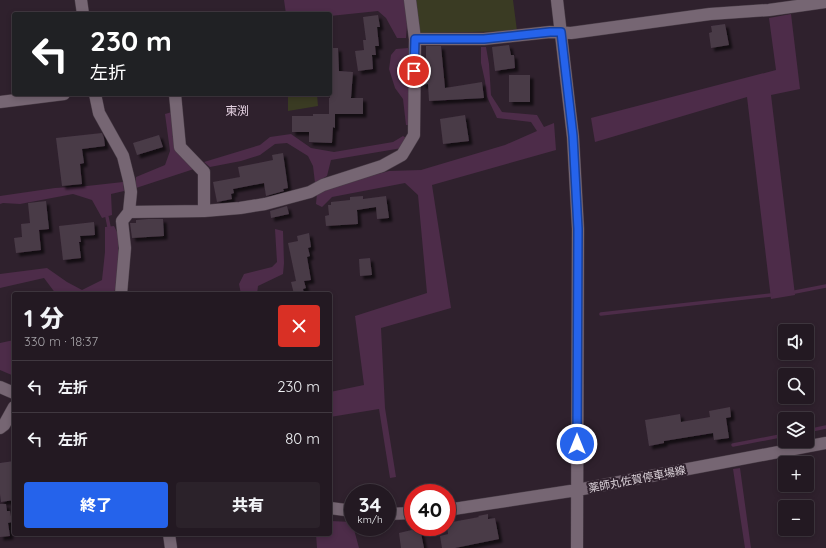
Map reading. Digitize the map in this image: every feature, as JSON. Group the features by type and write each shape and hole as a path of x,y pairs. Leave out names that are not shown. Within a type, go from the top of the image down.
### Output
{"street":[{"path":"81,0 83,12"},
{"path":"130,212 204,211 265,204 310,192 319,187 382,166 402,155 414,135 415,39 410,0"},
{"path":"557,0 573,136 578,229 577,548"},
{"path":"415,39 484,39 550,32 571,33 710,14 769,10 826,2"},
{"path":"0,102 48,96"},
{"path":"95,96 100,113 123,156 131,192 130,212 122,221 125,248 121,292"},
{"path":"175,96 180,147 204,172 204,211"},
{"path":"0,387 12,392"},
{"path":"0,428 4,426 12,411"},
{"name":"薬師丸佐賀停車場線","path":"456,509 577,490 826,443"},
{"path":"332,508 344,510"},
{"path":"169,536 171,548"}],"green space":[{"path":"415,0 513,0 517,31 419,33"},
{"path":"288,96 317,96 318,106 288,111"}],"shaded area":[{"path":"284,0 406,0 406,38 397,38 386,18 378,11 332,16 332,12 286,12"},
{"path":"791,14 800,89 771,95 795,295 771,299 747,97 595,142 591,118 776,70 769,18"},
{"path":"481,47 486,47 489,64 491,95 502,112 537,115 544,127 554,123 556,150 432,185 451,308 381,328 385,408 396,477 390,478 379,409 332,417 332,392 364,385 355,316 427,293 418,195 405,183 332,197 322,207 316,204 317,193 332,186 389,171 421,170 505,145 537,131 531,122 497,118 487,97 481,63"},
{"path":"408,48 413,82 410,125 406,125 403,99 395,88 389,69 391,55 396,49"},
{"path":"172,112 194,169 136,188 136,177 165,165 170,151 165,114"},
{"path":"291,134 311,148 334,152 393,142 403,136 408,139 402,148 331,160 327,176 315,183 313,166 308,156 287,143 275,144 260,155 241,161 210,167 204,162 260,145 270,137"},
{"path":"123,182 124,191 111,194 112,215 102,218 92,200 73,194 20,204 0,204 0,196 55,188"},
{"path":"114,226 118,234 119,275 114,292 54,292 44,278 0,288 0,274 47,268 67,282 82,290 102,280 105,252 105,227"},
{"path":"275,229 283,231 283,274 258,286 257,292 241,292 239,284 244,274 272,267 277,262"},
{"path":"12,340 12,375 0,370 0,343"},
{"path":"740,468 751,548 745,548 733,469"},
{"path":"332,521 344,522 344,536 356,536 359,548 317,548 316,536 332,536"}],"building":[{"path":"378,15 380,27 377,27 379,46 375,46 376,55 372,55 373,69 358,71 355,51 364,50 363,40 366,40 363,17"},
{"path":"725,24 729,45 711,48 709,33 712,32 711,26"},
{"path":"509,45 511,55 514,55 515,68 495,71 492,47"},
{"path":"426,46 441,46 445,88 482,82 484,98 429,101 428,84 422,85 422,73 426,73"},
{"path":"332,48 338,48 339,71 353,72 351,98 363,98 363,114 329,114 330,96 332,96"},
{"path":"509,75 530,75 530,102 509,102"},
{"path":"313,114 335,114 335,128 333,127 332,143 309,142 309,132 292,132 292,116 313,116"},
{"path":"465,115 469,141 443,144 440,119"},
{"path":"102,133 105,146 82,149 84,163 80,164 82,184 62,186 56,138"},
{"path":"159,135 163,147 137,155 133,143"},
{"path":"283,153 288,188 283,189 284,191 266,196 264,183 233,189 234,193 231,194 232,199 217,202 213,182 240,177 238,167 273,160 272,155"},
{"path":"363,196 363,199 386,196 389,218 377,219 376,207 357,210 358,224 326,226 325,216 329,215 328,205 331,205 331,202 350,200 350,197"},
{"path":"46,201 49,229 39,230 41,250 16,253 14,238 22,237 21,224 30,223 28,203"},
{"path":"287,206 289,214 271,218 270,211"},
{"path":"163,219 164,236 132,238 130,223 136,223 136,220"},
{"path":"94,222 95,235 80,236 81,242 79,242 81,258 63,260 59,226"},
{"path":"309,233 311,247 308,248 310,256 307,257 311,280 304,281 306,288 303,289 304,292 294,292 291,282 296,281 288,243 298,241 297,236"},
{"path":"370,258 372,275 360,276 359,259"},
{"path":"730,407 731,417 726,418 729,438 714,440 713,433 664,441 664,443 649,446 645,420 680,414 681,422 710,417 709,411"},
{"path":"12,461 12,500 1,502 0,463"},
{"path":"0,504 6,504 7,511 10,511 12,522 8,523 10,536 0,537"},
{"path":"488,514 488,519 495,518 499,539 455,548 442,548 440,536 456,536 456,521 479,517 478,516"},
{"path":"404,532 404,536 422,536 424,548 401,548 399,533"}],"waterway":[{"path":"107,217 109,227"},
{"path":"795,292 826,286"},
{"path":"601,314 771,295"},
{"path":"814,430 826,427"},
{"path":"733,445 778,436"}],"district":[{"name":"東渕","path":"237,110"}],"route":[{"path":"414,71 415,39 484,39 561,32 573,136 578,229 577,444"}]}
